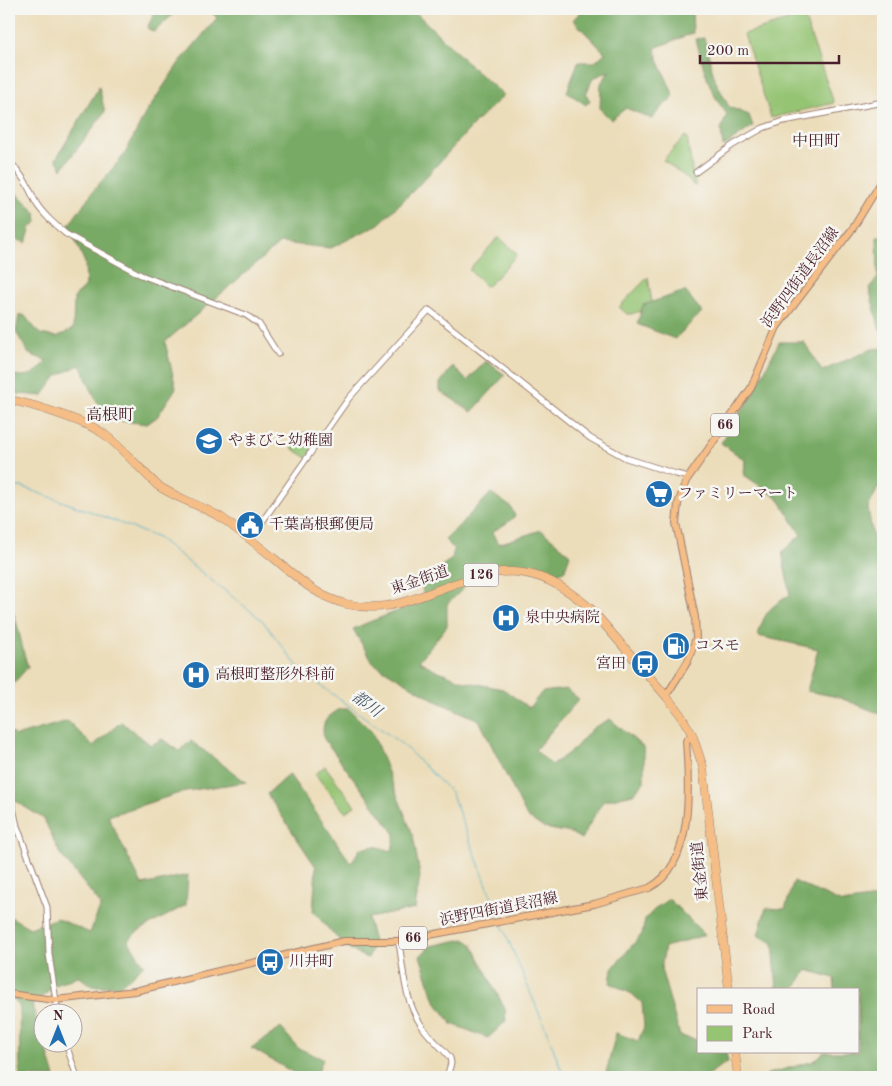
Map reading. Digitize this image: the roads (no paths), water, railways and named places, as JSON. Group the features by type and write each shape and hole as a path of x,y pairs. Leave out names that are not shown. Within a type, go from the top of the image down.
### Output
{"highway":[{"name":"東金街道","path":"9,400 80,423 103,434 161,488 212,512 250,539 306,586 345,604 372,608 402,603 471,577 493,572 522,572 547,579 565,589 592,609 666,696 692,734 703,767 729,988"},
{"path":"734,1054 738,1077"}],"main road":[{"name":"浜野四街道長沼線","path":"666,696 688,661 696,638 695,617 676,523 678,504 686,481 751,388 777,327 853,228 883,179"},
{"name":"浜野四街道長沼線","path":"9,994 55,1000 135,991 344,941 398,941 594,904 654,885 673,866 679,852 689,795 686,741 692,734"}],"street":[{"path":"696,172 733,144 763,128 784,121 883,102"},
{"path":"9,161 25,180 37,204 59,229 141,275 246,314 259,324 278,354"},
{"path":"250,539 350,398 429,310 590,438 626,458 689,477"},
{"path":"9,790 17,826 47,907 49,954 56,1004"},
{"path":"398,941 408,1000 424,1030 450,1058 451,1063 447,1077"},
{"path":"69,1054 77,1077"}],"waterway":[{"name":"都川","path":"9,487 22,487 158,538 262,620 299,668 403,745 451,792 500,919"},
{"name":"都川","path":"502,925 564,1077"}],"place":[{"name":"やまびこ幼稚園","path":"209,441"},
{"name":"ファミリーマート","path":"659,494"},
{"name":"千葉高根郵便局","path":"250,525"},
{"name":"泉中央病院","path":"506,618"},
{"name":"コスモ","path":"676,646"},
{"name":"宮田","path":"645,664"},
{"name":"高根町整形外科前","path":"196,675"},
{"name":"川井町","path":"270,962"}],"district":[{"name":"中田町","path":"816,142"},
{"name":"高根町","path":"110,416"}]}
